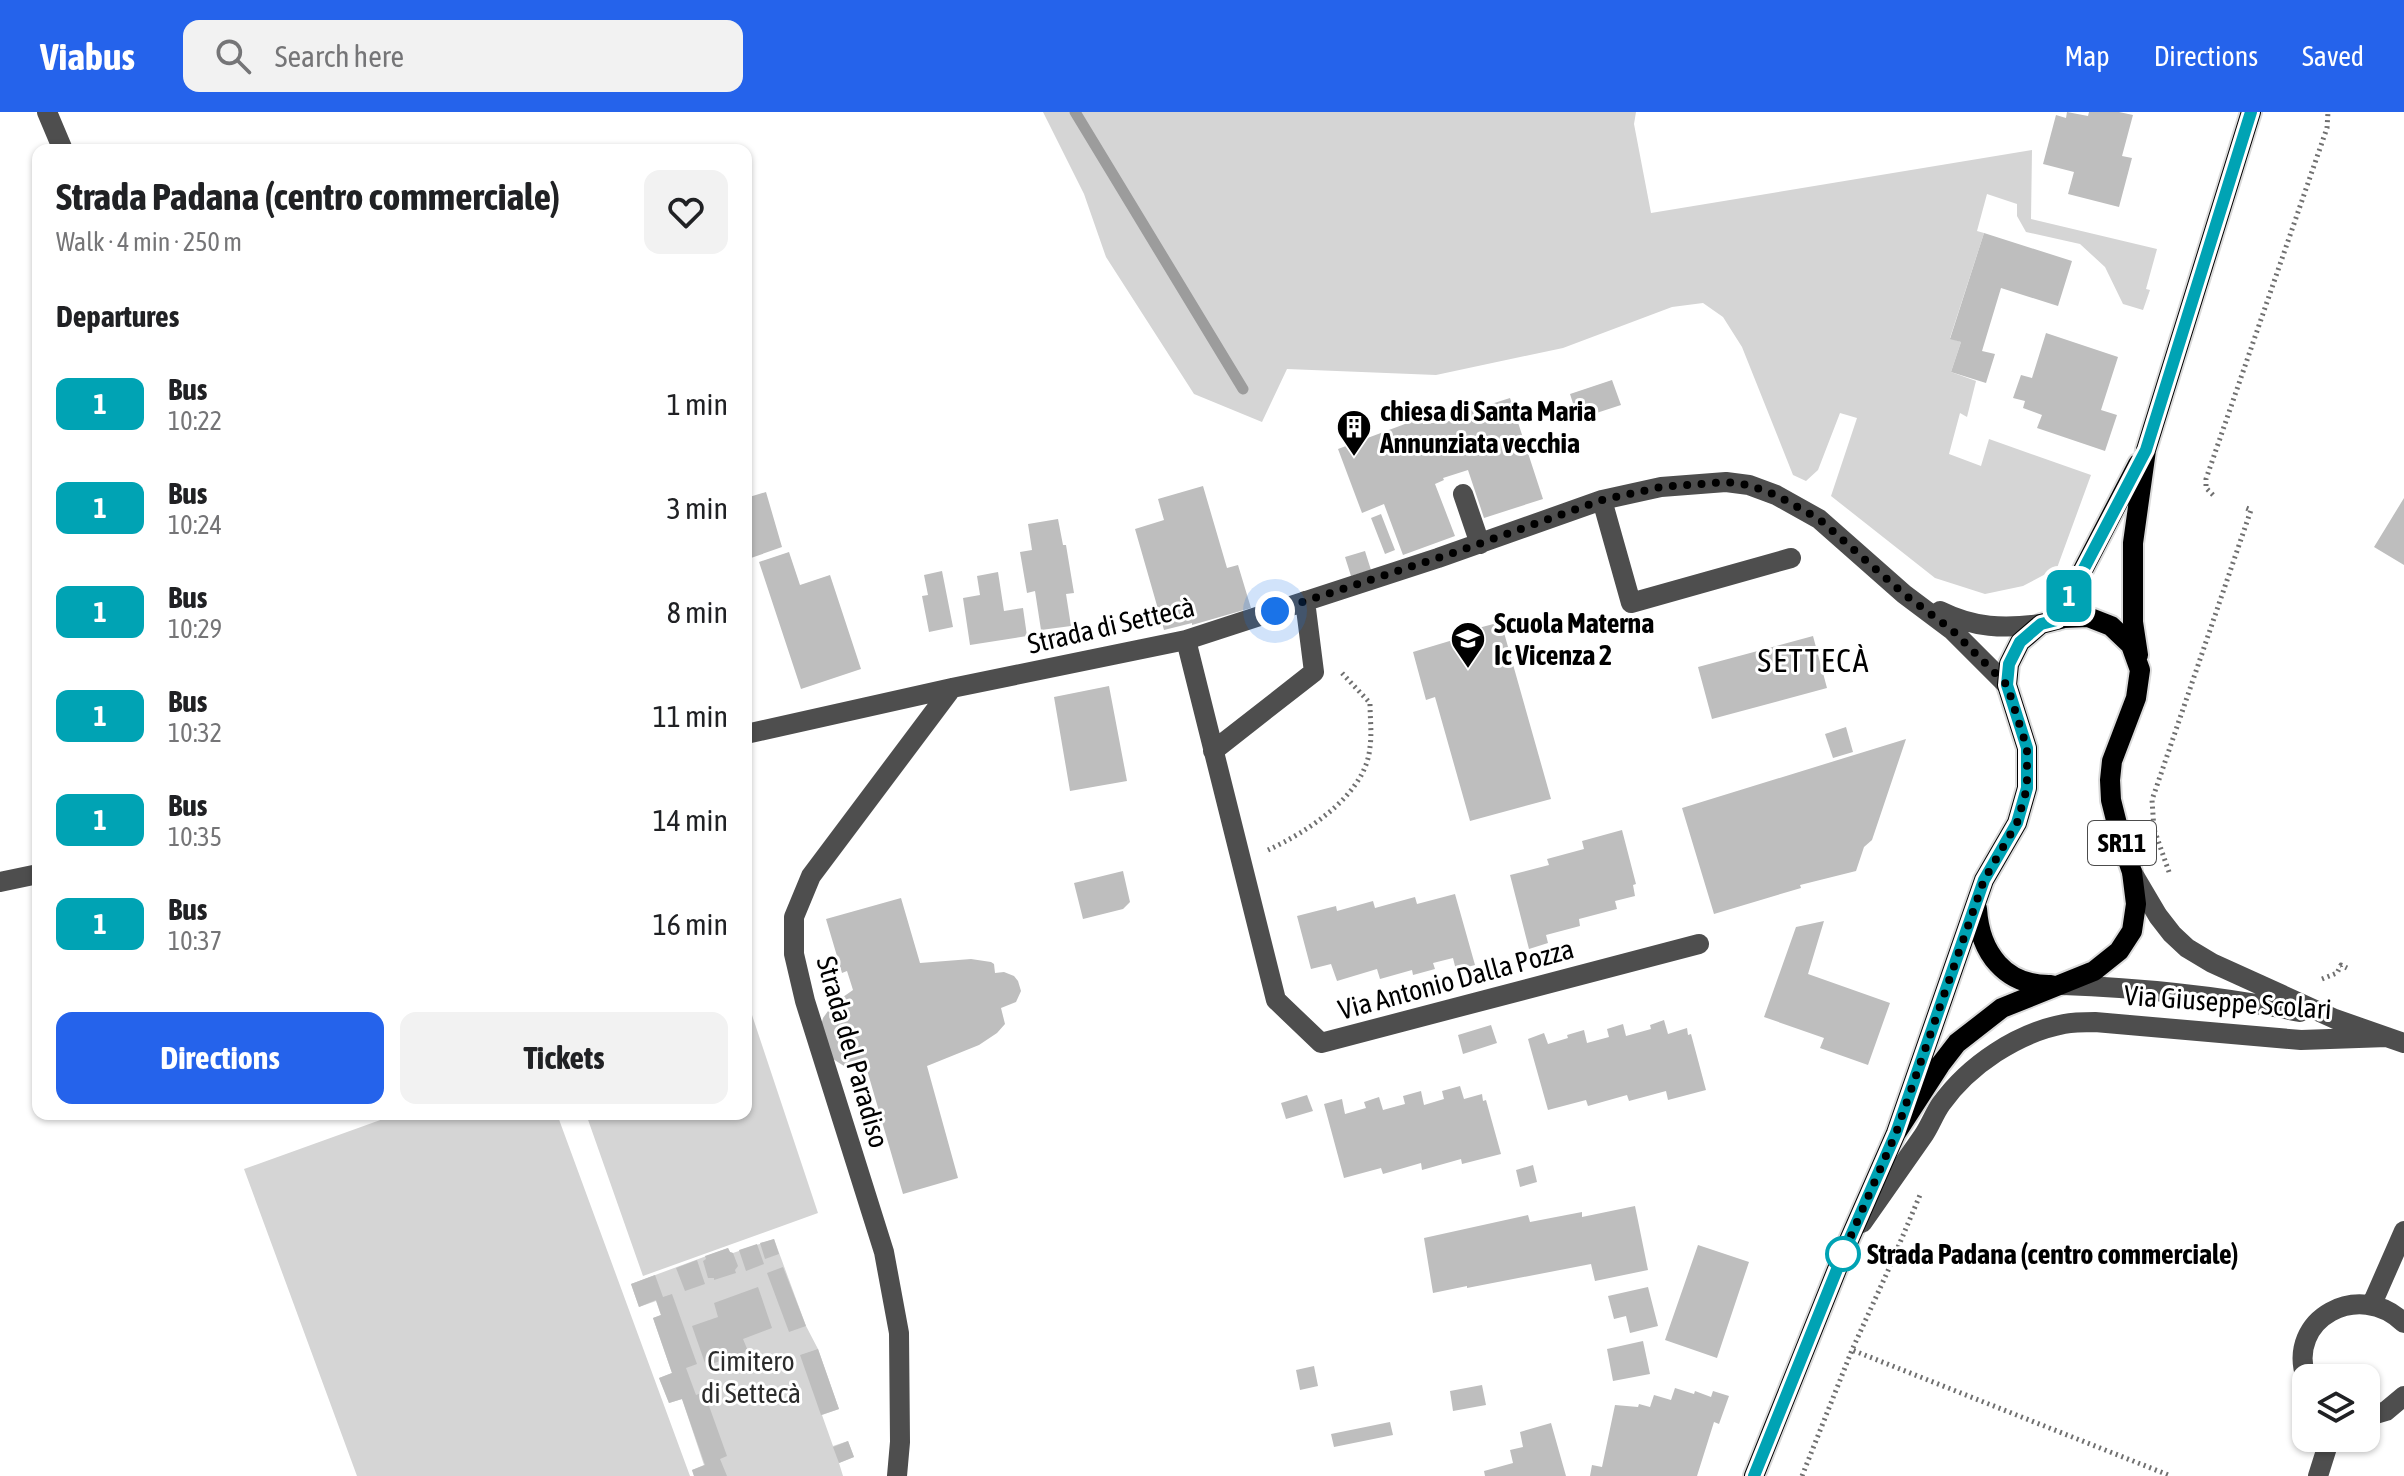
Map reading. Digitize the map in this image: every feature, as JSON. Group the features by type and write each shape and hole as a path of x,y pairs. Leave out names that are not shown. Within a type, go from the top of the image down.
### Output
{"main road":[{"path":"2140,670 2133,622 2133,543 2146,450 2251,112"},
{"path":"1754,1476 1846,1247 1896,1133 1984,880 2017,823 2027,788 2027,748 2007,685 2009,664 2020,642 2049,622 2146,450"},
{"path":"2049,622 2088,617 2111,626 2131,645 2140,670"},
{"name":"SR11","path":"2063,985 2094,971 2119,951 2132,931 2136,904 2132,872 2111,800 2110,780 2112,761 2136,698 2140,670"},
{"path":"1977,905 1978,924 1985,946 1996,963 2015,978 2037,985 2063,985"},
{"path":"1896,1133 1957,1043 2002,1008 2063,985"}],"street":[{"path":"47,112 60,144"},
{"name":"Strada di Settecà","path":"752,733 1186,640 1480,544 1602,500 1661,487 1726,482 1749,485 1776,495 1819,519 1904,594"},
{"path":"1463,494 1480,544"},
{"path":"1602,500 1631,603 1791,558"},
{"path":"1904,594 1959,621 2007,628 2049,622"},
{"path":"1904,594 1952,630 2007,685"},
{"path":"1213,751 1314,672 1305,601"},
{"name":"Via Antonio Dalla Pozza","path":"1186,640 1276,1000 1321,1043 1699,944"},
{"name":"Strada del Paradiso","path":"897,1476 900,1442 899,1333 884,1252 805,1001 794,954 794,917 811,876 952,688"},
{"name":"Via Giuseppe Scolari","path":"2132,872 2158,916 2187,948 2212,963 2335,1019 2396,1040"},
{"path":"0,882 32,875"},
{"name":"Via Giuseppe Scolari","path":"2063,985 2166,990 2335,1019"},
{"name":"Via Giuseppe Scolari","path":"1846,1247 1928,1128 1941,1104 1961,1082 2018,1040 2065,1024 2095,1022 2301,1040 2396,1040"},
{"path":"2396,1040 2404,1058"},
{"path":"2372,1304 2404,1231"},
{"path":"2304,1364 2306,1344 2313,1328 2324,1316 2346,1305 2372,1304 2388,1310 2404,1323"},
{"path":"2380,1413 2404,1396"},
{"path":"2318,1476 2326,1452"}],"path":[{"path":"2213,495 2206,488 2206,479 2327,128 2328,112"},
{"path":"2173,883 2154,829 2152,800 2251,510 2246,508"},
{"path":"1241,860 1292,839 1334,808 1360,780 1371,750 1370,703 1339,669 1314,672"},
{"path":"1802,1476 1852,1350 1920,1194"},
{"path":"1880,1260 1891,1264"},
{"path":"1852,1350 2171,1476"}],"green space":[{"path":"1043,112 1636,112 1634,124 1651,213 2032,150 2031,219 2157,249 2143,310 2123,304 2105,267 2080,244 2026,232 2017,216 2017,204 1987,194 1977,231 1984,233 1950,338 1961,342 1951,372 1976,381 1967,417 1960,413 1949,454 1981,466 1989,439 2091,475 2057,568 2023,586 1985,594 1935,578 1831,496 1857,418 1840,413 1818,470 1806,481 1793,475 1742,347 1723,317 1703,303 1672,307 1563,348 1436,375 1287,369 1262,422 1194,394 1106,257 1084,194"},
{"path":"752,1015 818,1213 643,1276 588,1120 752,1120"},
{"path":"380,1120 559,1120 690,1476 357,1476 244,1169"},
{"name":"Cimitero di Settecà","path":"774,1239 839,1409 822,1415 833,1446 848,1441 854,1457 839,1463 843,1476 694,1476 692,1470 704,1465 682,1399 669,1403 659,1378 672,1373 653,1318 661,1315 656,1301 639,1307 631,1284 728,1248 733,1253"}],"building":[{"path":"2067,112 2088,116 2089,112 2133,115 2122,156 2132,158 2119,207 2068,194 2074,172 2043,164 2056,115 2066,118"},
{"path":"1984,233 2072,261 2058,306 2001,288 1982,351 1995,354 1986,383 1951,372 1961,342 1950,339"},
{"path":"2046,333 2118,357 2101,410 2117,415 2105,451 2037,428 2042,415 2023,408 2025,401 2013,398 2021,375 2032,378"},
{"path":"1612,380 1621,405 1578,419 1570,394"},
{"path":"1510,398 1543,499 1484,518 1468,470 1443,478 1435,484 1455,536 1403,555 1384,504 1362,513 1338,449 1421,418 1423,424 1468,419 1466,412"},
{"path":"1203,486 1227,568 1238,565 1251,608 1164,630 1135,529 1164,520 1158,499"},
{"path":"766,492 782,547 752,558 752,496"},
{"path":"2404,498 2404,565 2374,547"},
{"path":"1381,514 1395,550 1385,554 1371,518"},
{"path":"1058,519 1074,593 1066,594 1071,626 1041,630 1035,591 1027,593 1020,552 1032,550 1028,524"},
{"path":"1365,551 1371,570 1351,576 1345,557"},
{"path":"789,552 800,585 830,575 861,669 801,689 759,562"},
{"path":"942,571 953,627 929,632 922,596 928,595 924,575"},
{"path":"998,572 1004,611 1023,608 1027,636 970,645 963,598 980,595 977,576"},
{"path":"1501,622 1551,799 1470,821 1435,697 1426,700 1413,652 1453,640 1452,635"},
{"path":"1813,636 1827,688 1712,719 1698,667"},
{"path":"1109,686 1127,781 1070,791 1054,697"},
{"path":"1846,727 1853,752 1833,758 1825,734"},
{"path":"1906,739 1872,840 1864,847 1856,871 1800,885 1801,888 1714,914 1682,808"},
{"path":"1622,830 1636,884 1633,885 1635,896 1615,901 1617,909 1579,919 1580,926 1546,935 1548,943 1529,949 1510,875 1549,865 1547,859 1584,849 1582,841"},
{"path":"1123,871 1130,902 1123,909 1083,919 1074,883"},
{"path":"1455,894 1475,965 1456,970 1453,958 1433,963 1435,969 1413,975 1412,970 1380,979 1377,969 1337,981 1331,964 1311,969 1297,916 1336,906 1337,911 1373,901 1375,908 1415,897 1417,904"},
{"path":"901,898 920,963 971,959 991,962 995,973 1014,976 1021,991 1016,1002 1001,1008 1005,1024 997,1033 979,1045 927,1066 958,1178 903,1194 867,1070 844,1066 833,1059 820,1029 823,1018 833,1004 853,990 847,971 842,973 826,919"},
{"path":"1824,921 1808,974 1890,1003 1868,1065 1820,1048 1824,1038 1764,1017 1796,927"},
{"path":"1664,1020 1668,1034 1687,1028 1688,1035 1691,1034 1706,1090 1668,1100 1666,1091 1629,1101 1627,1095 1588,1106 1586,1100 1548,1110 1528,1039 1544,1033 1548,1044 1584,1030 1587,1043 1609,1037 1607,1029 1623,1024 1626,1036 1651,1029 1650,1025"},
{"path":"1491,1025 1497,1043 1463,1054 1458,1035"},
{"path":"1460,1086 1464,1099 1482,1094 1483,1101 1486,1100 1501,1154 1462,1164 1461,1159 1422,1170 1421,1163 1383,1174 1381,1168 1344,1178 1324,1104 1342,1099 1345,1114 1366,1108 1364,1102 1379,1097 1383,1110 1405,1104 1403,1096 1421,1091 1424,1105 1444,1099 1442,1091"},
{"path":"1307,1095 1313,1111 1286,1119 1281,1103"},
{"path":"1533,1165 1537,1182 1520,1187 1516,1170"},
{"path":"1635,1206 1648,1270 1595,1281 1591,1264 1433,1293 1424,1238 1528,1215 1530,1222 1582,1212 1582,1217"},
{"path":"774,1239 779,1254 765,1259 760,1243"},
{"path":"757,1244 764,1264 746,1271 739,1250"},
{"path":"1698,1245 1749,1262 1717,1358 1665,1340"},
{"path":"728,1248 738,1266 736,1273 714,1280 708,1278 703,1261 705,1256"},
{"path":"697,1260 705,1284 685,1291 676,1268"},
{"path":"783,1267 806,1326 789,1332 767,1273"},
{"path":"655,1275 663,1297 672,1294 697,1364 686,1368 696,1395 704,1392 727,1456 720,1459 727,1476 694,1476 692,1470 705,1465 682,1399 669,1403 659,1378 672,1373 653,1318 661,1315 656,1300 639,1307 631,1284"},
{"path":"758,1287 772,1328 743,1339 748,1351 706,1366 692,1326 718,1317 714,1303"},
{"path":"1648,1287 1658,1326 1630,1333 1626,1316 1614,1319 1608,1296"},
{"path":"1643,1341 1650,1374 1613,1381 1607,1349"},
{"path":"818,1349 839,1409 821,1415 800,1355"},
{"path":"1314,1366 1318,1386 1300,1390 1296,1370"},
{"path":"1482,1385 1486,1405 1453,1411 1450,1391"},
{"path":"1675,1388 1711,1397 1713,1391 1729,1396 1719,1424 1714,1422 1697,1476 1590,1476 1592,1465 1602,1467 1615,1405 1650,1407 1654,1395 1671,1400"},
{"path":"1390,1422 1393,1435 1334,1447 1331,1434"},
{"path":"1551,1423 1566,1476 1485,1476 1484,1471 1513,1463 1510,1450 1523,1447 1520,1432"},
{"path":"848,1441 854,1457 839,1463 833,1447"}],"waterway":[{"path":"1075,112 1243,389"}],"bus line":[{"name":"1","path":"1754,1476 1846,1247 1896,1133 1984,880 2017,823 2027,788 2027,748 2007,685 2009,664 2020,642 2041,624 2057,620 2146,450 2251,112"}],"place":[{"name":"chiesa di Santa Maria Annunziata vecchia","path":"1354,458"},
{"name":"Scuola Materna Ic Vicenza 2","path":"1468,670"},
{"name":"Strada Padana (centro commerciale)","path":"1843,1254"}],"district":[{"name":"SETTECÀ","path":"1814,661"}],"route":[{"path":"1275,611 1602,500 1661,487 1726,482 1749,485 1776,495 1819,519 1904,594 1952,630 2007,685 2027,748 2027,788 2017,823 1984,880 1896,1133 1843,1254"}]}
